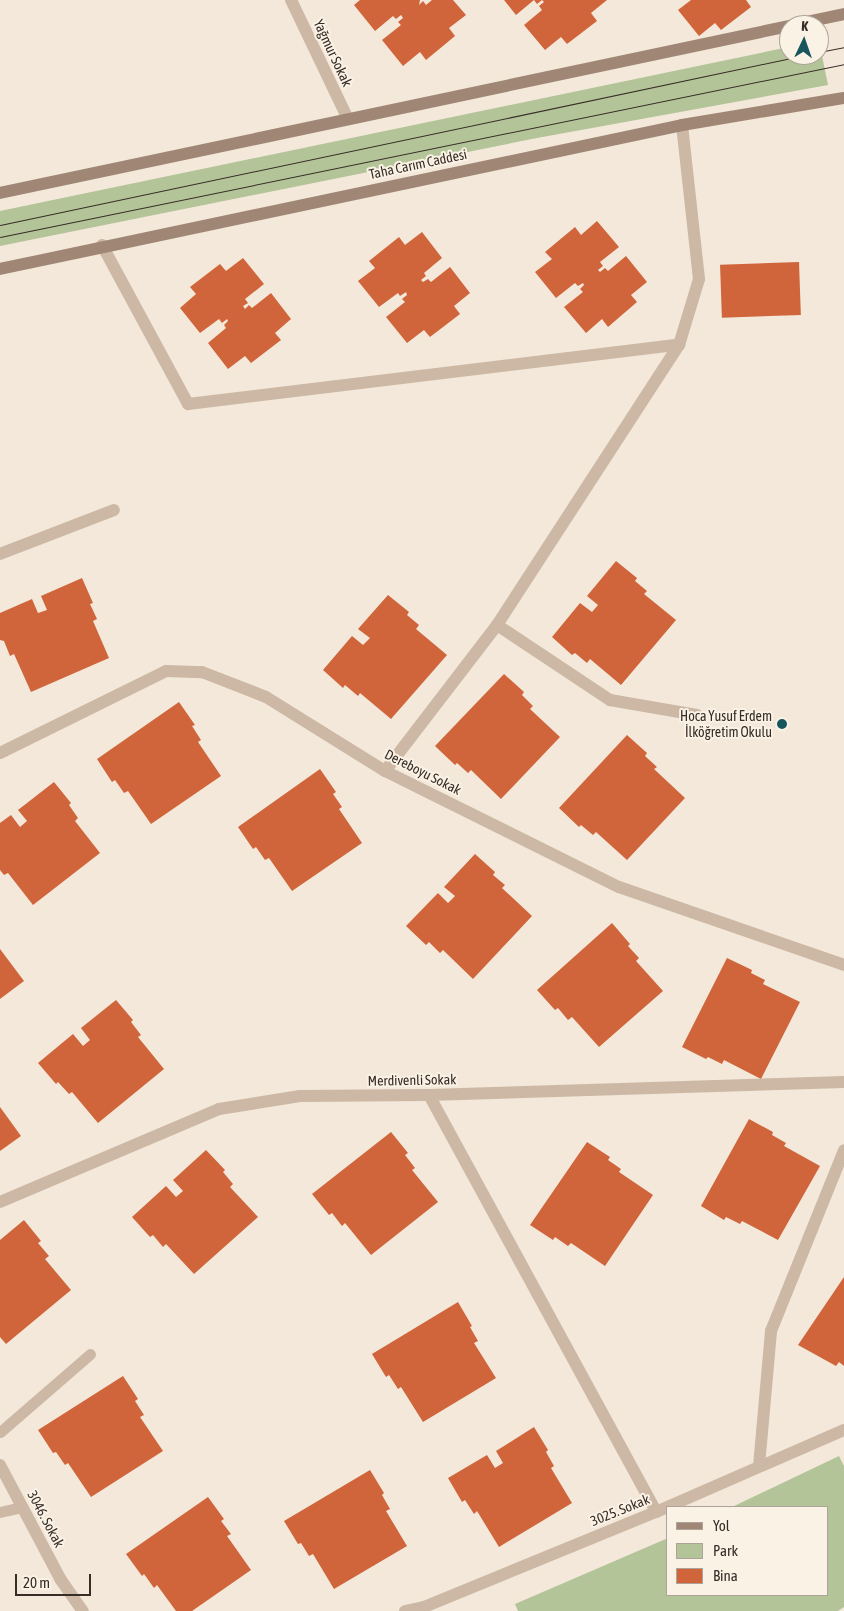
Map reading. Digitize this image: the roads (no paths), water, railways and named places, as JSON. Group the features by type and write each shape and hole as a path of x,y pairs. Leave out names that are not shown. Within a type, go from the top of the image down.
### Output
{"main road":[{"path":"829,17 844,14"},
{"path":"0,193 779,27"},
{"name":"Taha Carım Caddesi","path":"0,269 102,245 682,125 844,98"}],"street":[{"name":"Yağmur Sokak","path":"291,0 348,119"},
{"path":"385,771 497,625 679,345 699,279 682,125"},
{"path":"102,245 188,404 679,345"},
{"path":"0,554 114,510"},
{"path":"497,625 610,700 697,715"},
{"name":"Dereboyu Sokak","path":"0,753 166,671 202,672 266,698 385,771 619,887 844,965"},
{"name":"Merdivenli Sokak","path":"0,1202 219,1110 300,1096 429,1095 844,1082"},
{"path":"429,1095 656,1512"},
{"path":"759,1466 771,1331 844,1150"},
{"name":"3025. Sokak","path":"669,1506 844,1430"},
{"name":"3046. Sokak","path":"0,1465 60,1580 83,1611"},
{"name":"3025. Sokak","path":"405,1611 424,1607 666,1508"}],"lane":[{"path":"0,1432 90,1354"},
{"path":"0,1512 22,1507"}],"tram line":[{"path":"829,50 844,47"},
{"path":"0,225 779,60"},
{"path":"0,237 844,64"}],"place":[{"name":"Hoca Yusuf Erdem İlköğretim Okulu","path":"782,724"}]}
